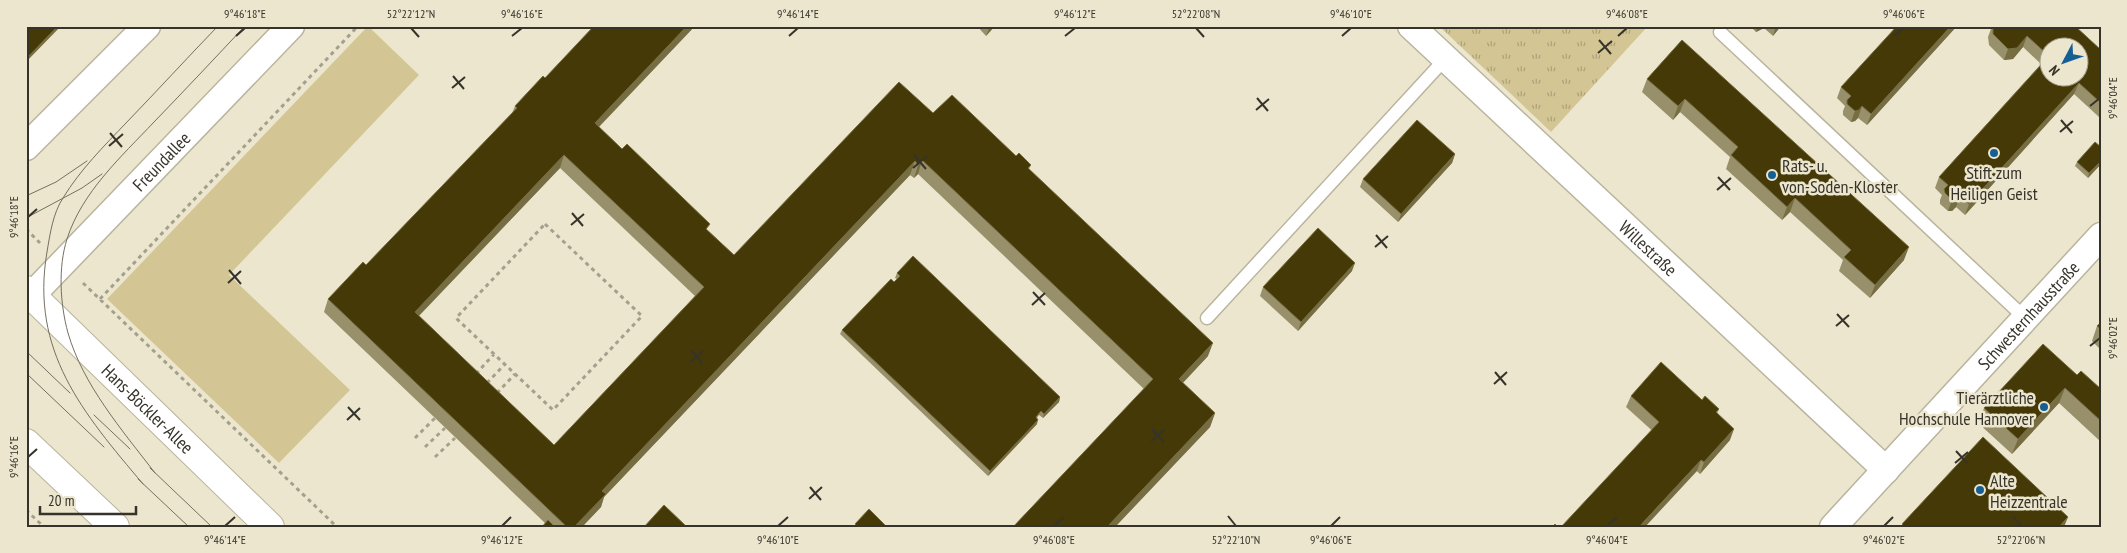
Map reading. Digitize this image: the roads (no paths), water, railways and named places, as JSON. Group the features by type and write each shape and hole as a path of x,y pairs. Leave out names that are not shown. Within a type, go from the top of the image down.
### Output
{"main road":[{"name":"Hans-Böckler-Allee","path":"28,296 270,527"},
{"path":"26,443 115,527"}],"street":[{"path":"26,147 147,26"},
{"name":"Freundallee","path":"28,296 292,26"},
{"name":"Willestraße","path":"1411,26 1886,470"},
{"name":"Schwesternhausstraße","path":"1833,527 2101,236"}],"lane":[{"path":"1720,32 2025,318"},
{"path":"1207,318 1446,58"}],"tram line":[{"path":"143,484 100,432 82,405 66,378 54,350 46,320 44,287 47,252 52,224 57,210 77,178 101,149 218,26"},
{"path":"155,473 93,389 75,352 65,322 62,298 61,273 64,250 82,206 104,176 245,26"},
{"path":"26,196 56,182 87,161"},
{"path":"26,218 82,188 102,174"},
{"path":"26,351 70,393"},
{"path":"26,373 104,447"},
{"path":"94,415 130,449"},
{"path":"150,468 212,527"},
{"path":"138,479 189,527"}],"place":[{"name":"Stift zum Heiligen Geist","path":"1994,153"},
{"name":"Rats- u. von-Soden-Kloster","path":"1772,175"},
{"name":"Tierärztliche Hochschule Hannover","path":"2044,407"},
{"name":"Alte Heizzentrale","path":"1980,490"}]}
